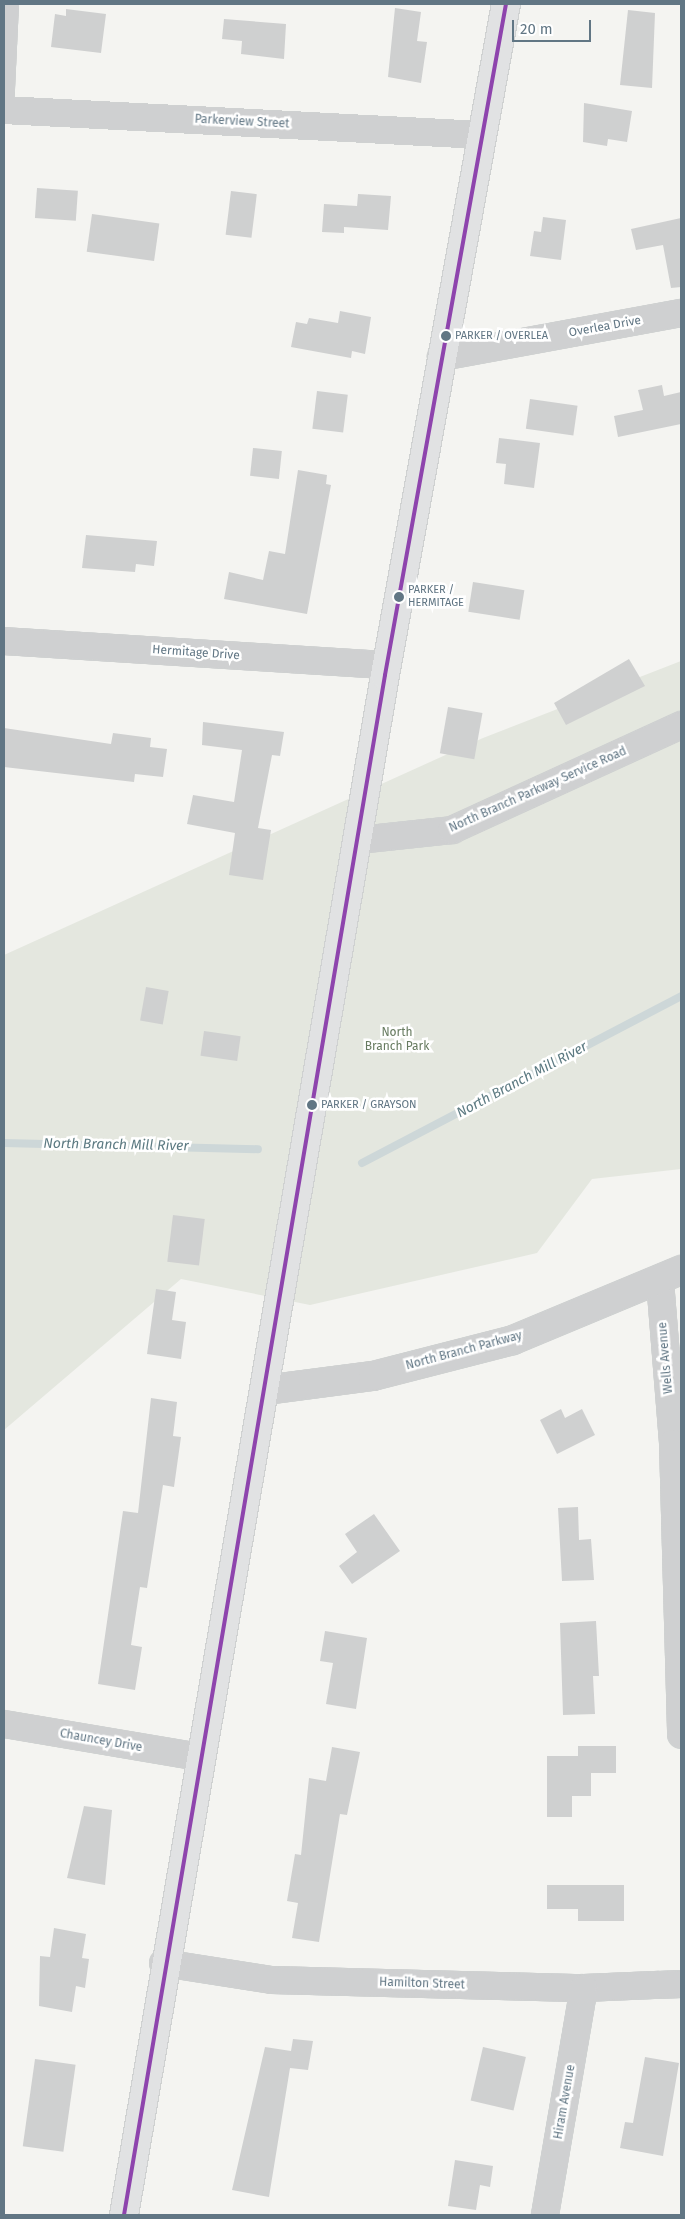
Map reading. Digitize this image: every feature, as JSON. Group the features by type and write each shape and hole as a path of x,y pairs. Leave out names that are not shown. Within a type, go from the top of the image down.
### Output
{"main road":[{"path":"124,2215 199,1757 265,1390 387,665 480,135 506,4"}],"street":[{"name":"Parkerview Street","path":"5,110 480,135"},
{"name":"Overlea Drive","path":"441,357 681,313"},
{"name":"Hermitage Drive","path":"4,641 387,665"},
{"name":"North Branch Parkway Service Road","path":"359,840 452,830 681,725"},
{"name":"North Branch Parkway","path":"265,1390 373,1376 513,1340 670,1275"},
{"name":"Wells Avenue","path":"670,1275 681,1736"},
{"name":"Chauncey Drive","path":"4,1724 199,1757"},
{"name":"Hamilton Street","path":"164,1964 272,1980 584,1988 681,1984"},
{"name":"Hiram Avenue","path":"545,2215 584,1988"}],"lane":[{"path":"5,110 12,4"}],"green space":[{"name":"North Branch Park","path":"681,661 681,1169 592,1179 537,1253 310,1305 181,1279 4,1430 4,955 483,738"}],"building":[{"path":"395,8 421,12 417,41 427,42 421,83 388,77"},
{"path":"66,9 106,14 101,53 51,47 55,14 66,16"},
{"path":"628,10 655,13 652,88 620,85"},
{"path":"224,19 286,24 284,59 241,54 242,41 222,39"},
{"path":"584,103 632,111 627,142 608,139 607,146 583,142"},
{"path":"37,188 78,191 76,221 35,218"},
{"path":"231,191 257,194 251,238 226,235"},
{"path":"358,194 391,196 388,230 344,227 344,233 322,232 324,204 357,206"},
{"path":"92,214 159,223 154,261 87,252"},
{"path":"543,217 566,220 561,260 530,256 534,231 541,232"},
{"path":"681,218 681,287 671,288 663,245 636,250 631,229"},
{"path":"340,311 371,317 365,354 352,351 351,358 291,347 296,322 307,324 309,318 338,323"},
{"path":"662,385 664,396 681,392 681,424 618,437 614,416 643,410 638,390"},
{"path":"317,391 348,395 343,432 312,429"},
{"path":"530,399 578,406 573,435 526,429"},
{"path":"499,438 540,443 534,488 504,484 506,464 496,463"},
{"path":"253,448 282,451 279,479 250,476"},
{"path":"298,470 327,475 326,484 331,485 307,614 224,599 229,572 263,580 269,551 285,554"},
{"path":"86,535 157,541 154,566 136,564 135,572 82,568"},
{"path":"473,582 524,590 520,620 468,612"},
{"path":"629,659 645,686 566,725 554,703"},
{"path":"448,707 482,713 474,759 440,753"},
{"path":"203,722 284,732 280,756 272,755 258,828 271,830 263,880 229,875 235,833 187,824 193,795 234,802 242,750 202,745"},
{"path":"4,728 111,744 113,733 151,738 150,747 167,749 163,777 135,774 134,782 4,767"},
{"path":"146,987 169,991 163,1024 140,1020"},
{"path":"204,1031 241,1036 237,1061 201,1056"},
{"path":"173,1215 205,1219 199,1266 167,1262"},
{"path":"156,1289 176,1292 172,1320 186,1322 181,1359 147,1354"},
{"path":"151,1398 177,1402 173,1436 181,1437 174,1487 163,1485 147,1588 140,1587 131,1645 142,1647 135,1690 98,1684 123,1511 138,1513"},
{"path":"561,1409 565,1418 582,1409 595,1435 557,1454 540,1420"},
{"path":"578,1507 579,1540 591,1539 594,1580 562,1581 558,1508"},
{"path":"374,1514 400,1551 352,1584 339,1566 357,1552 345,1534"},
{"path":"596,1621 599,1676 593,1676 595,1714 563,1715 560,1623"},
{"path":"325,1631 367,1638 356,1709 326,1704 333,1663 320,1661"},
{"path":"578,1746 616,1746 616,1773 591,1773 591,1796 572,1796 572,1817 547,1817 547,1756 578,1756"},
{"path":"332,1747 360,1752 347,1815 340,1814 319,1942 292,1938 298,1903 287,1901 295,1854 301,1855 309,1778 326,1781"},
{"path":"84,1806 112,1810 105,1885 67,1878"},
{"path":"547,1885 624,1885 624,1921 578,1921 578,1909 547,1909"},
{"path":"54,1928 86,1934 82,1958 89,1959 85,1988 76,1986 72,2012 39,2006 40,1956 50,1957"},
{"path":"293,2039 313,2041 308,2070 290,2068 269,2197 232,2190 265,2047 291,2051"},
{"path":"483,2047 526,2057 513,2110 471,2101"},
{"path":"645,2057 679,2063 663,2156 620,2148 625,2122 633,2123"},
{"path":"35,2059 76,2065 63,2152 23,2146"},
{"path":"455,2160 493,2166 490,2187 480,2185 476,2210 448,2206"}],"waterway":[{"name":"North Branch Mill River","path":"362,1163 681,996"},
{"name":"North Branch Mill River","path":"4,1143 258,1149"}],"transit line":[{"path":"124,2215 385,675 506,4"}],"place":[{"name":"PARKER / OVERLEA","path":"446,336"},
{"name":"PARKER / HERMITAGE","path":"399,597"},
{"name":"PARKER / GRAYSON","path":"312,1105"}]}
